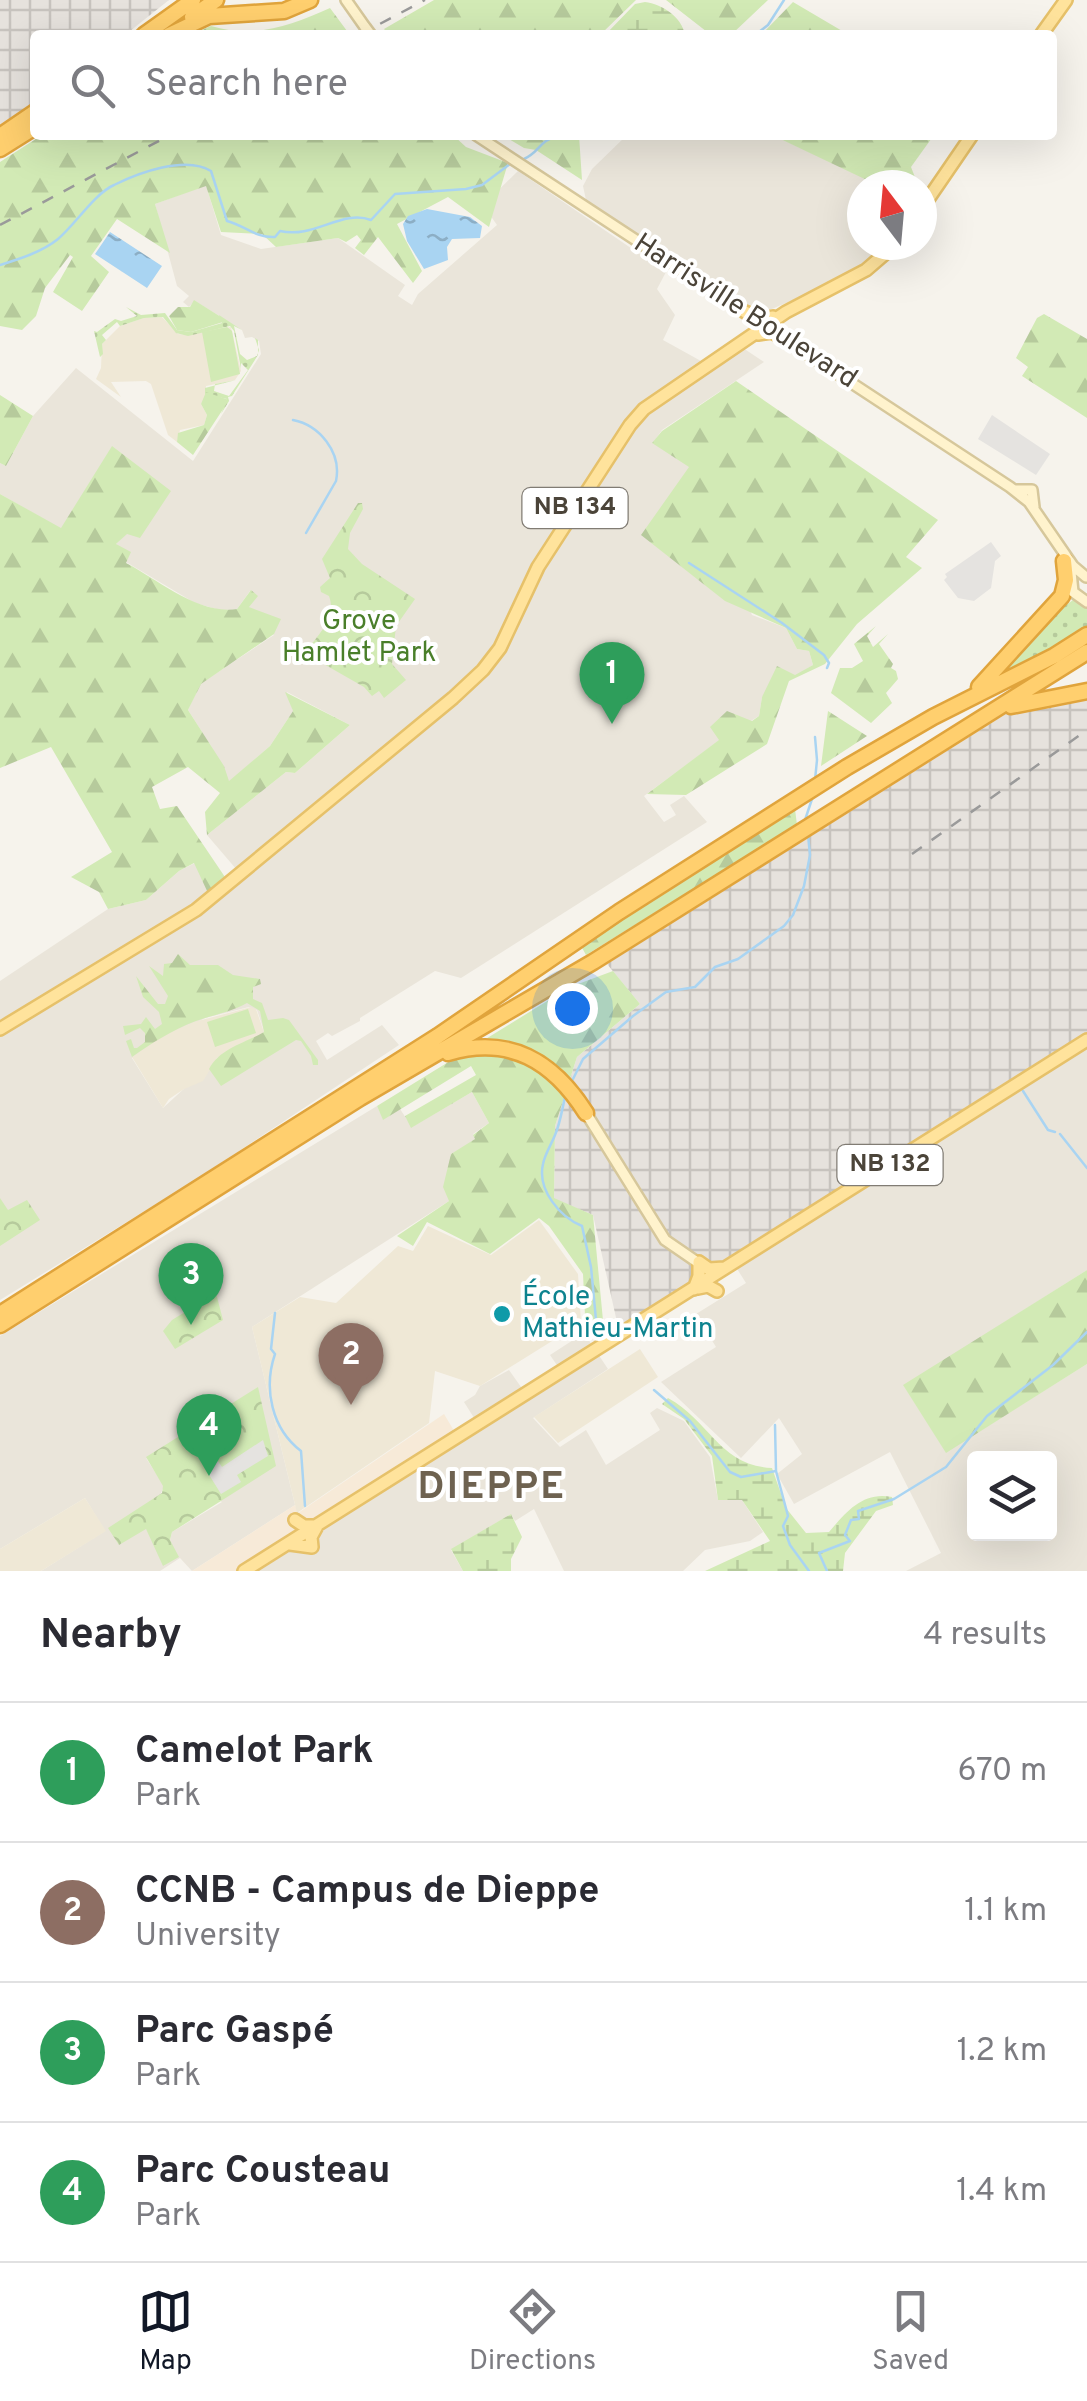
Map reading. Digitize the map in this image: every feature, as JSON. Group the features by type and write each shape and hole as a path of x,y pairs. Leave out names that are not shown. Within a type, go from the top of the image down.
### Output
{"highway":[{"path":"161,30 190,0"},
{"path":"163,30 216,0"},
{"path":"167,30 209,16 284,11 310,0"},
{"path":"0,136 30,115"},
{"path":"0,149 30,130"},
{"path":"933,718 991,678 1044,618 1065,589 1064,561"},
{"path":"1044,618 1065,601 1073,587"},
{"path":"0,1314 438,1036 692,865 847,767 1087,635"},
{"path":"0,1326 419,1064 593,962 1087,652"},
{"path":"940,744 1014,705 1087,691"},
{"path":"419,1064 461,1049 498,1047 521,1054 558,1074 586,1113"}],"main road":[{"path":"346,0 367,30"},
{"path":"1045,30 1066,0"},
{"name":"Harrisville Boulevard","path":"484,140 1013,490"},
{"path":"937,186 969,140"},
{"name":"NB 134","path":"0,1030 196,910 475,678 500,648 538,567 630,425 659,396 786,312 860,274 877,260"},
{"path":"745,312 766,320 786,312"},
{"path":"745,312 754,326 749,337"},
{"path":"786,312 777,323 786,340"},
{"path":"749,337 764,332 786,340"},
{"path":"1013,490 1035,510 1073,566 1086,578"},
{"path":"1013,490 1032,490 1035,510"},
{"path":"1023,499 1064,561 1075,595 1087,602"},
{"path":"1073,587 1076,579 1086,578"},
{"name":"NB 132","path":"713,1285 728,1267 1087,1040"},
{"path":"586,1113 664,1240 713,1269 728,1267"},
{"path":"296,1520 304,1526 316,1526 694,1289 713,1285 699,1262"},
{"path":"694,1289 699,1262"},
{"path":"244,1571 286,1545 312,1547 316,1526"}],"shaded area":[{"path":"0,0 169,0 131,30 30,30 30,106 0,127"},
{"path":"622,140 783,140 848,170 847,260 873,260 860,271 760,314 586,200 583,186 592,169"},
{"path":"518,171 666,272 657,289 675,315 663,340 710,366 740,346 764,362 662,430 653,443 690,467 752,615 786,628 797,649 809,651 813,665 762,697 759,716 644,796 664,822 676,815 670,805 684,796 707,822 461,978 435,971 360,1021 316,1041 327,1060 382,1025 399,1045 195,1180 0,1300 0,981 108,909 146,900 179,871 195,863 208,892 237,870 207,835 286,772 295,773 350,725 287,692 293,711 270,746 229,782 188,710 200,684 274,635 249,607 250,591 237,609 223,611 195,603 126,562 116,544 127,533 112,447 61,529 0,494 0,463 6,466 33,416 76,368 193,461 261,354 259,341 245,338 242,330 195,301 189,307 183,302 189,296 177,286 155,204 206,185 221,235 261,249 338,238 405,285 398,296 412,305 418,294 497,225 483,205","holes":["249,1007 257,1010 264,1031 212,1063 163,1108 132,1058 205,1018"]},
{"path":"162,317 178,334 231,327 241,371 235,380 206,386 201,404 207,415 204,425 180,430 177,442 168,435 151,384 111,382 121,397 96,379 101,368 102,344 120,326"},
{"path":"992,415 1050,454 1036,475 978,439"},
{"path":"991,542 1001,556 995,561 991,588 974,601 958,598 944,580 945,574"},
{"path":"1087,698 1087,1034 619,1331 593,1215 554,1199 555,1126 577,1057 640,1004 607,964 1009,712"},
{"path":"256,1009 264,1032 217,1058 203,1081 169,1099 163,1108 132,1057 164,1035 194,1022"},
{"path":"1087,1045 1087,1270 904,1386 946,1452 1087,1364 1087,1571 906,1571 941,1553 890,1452 794,1504 777,1474 802,1454 779,1418 741,1458 661,1382 716,1347 696,1314 746,1283 734,1264"},
{"path":"472,1092 489,1123 473,1134 475,1138 449,1201 252,1327 295,1505 192,1571 180,1558 160,1571 41,1571 105,1531 85,1498 0,1549 0,1336 377,1106 383,1119 400,1109 412,1127","holes":["146,1458 222,1502 172,1532 164,1566 146,1528 164,1486"]},
{"path":"539,1220 578,1274 581,1323 480,1386 435,1371 429,1423 297,1513 252,1327 300,1297 336,1303 398,1246 413,1251 428,1226 491,1255"},
{"path":"584,1333 608,1369 533,1418 560,1447 586,1430 606,1465 660,1430 650,1413 657,1408 684,1421 710,1457 718,1500 742,1500 763,1532 750,1541 705,1550 683,1571 564,1571 534,1509 515,1521 511,1514 451,1550 463,1571 244,1571 476,1421 464,1402 480,1386 509,1370 526,1394 561,1371 550,1355"},
{"path":"640,1349 658,1377 558,1443 534,1417"},
{"path":"444,1414 456,1434 244,1571 192,1571 295,1505 298,1513"},
{"path":"201,1436 222,1467 263,1440 268,1456 237,1475 241,1482 221,1494 190,1444"},
{"path":"85,1498 106,1531 41,1571 0,1571 0,1549"}],"green space":[{"path":"434,0 636,0 605,30 384,29"},
{"path":"666,0 768,0 736,30 705,30"},
{"path":"793,2 841,30 766,30"},
{"path":"635,4 658,5 670,12 683,30 610,30"},
{"path":"330,8 346,30 264,30"},
{"path":"34,140 458,140 466,147 508,163 489,227 448,197 397,224 422,271 413,283 378,237 364,255 355,248 361,240 357,235 346,242 338,238 276,247 262,234 221,232 206,186 155,204 170,253 117,219 91,256 109,272 82,311 53,292 73,257 70,255 45,288 36,316 22,330 0,326 0,162"},
{"path":"510,140 579,140 582,180 536,150"},
{"path":"783,140 930,140 912,170 847,171"},
{"path":"194,300 223,322 191,332 177,330 169,316 178,307 190,307"},
{"path":"126,307 141,315 165,313 177,330 191,332 222,323 219,315 242,330 234,326 240,354 247,360 258,355 232,396 228,397 221,414 227,399 205,394 205,388 215,385 214,391 229,396 248,370 241,363 241,369 230,326 188,336 176,333 163,317 120,326 117,322 102,335 106,340 100,357 94,331 115,319 137,316"},
{"path":"1044,314 1087,339 1087,418 1022,376 1028,367 1016,358 1037,318"},
{"path":"227,327 232,331 240,374 211,382 202,332"},
{"path":"736,381 938,520 906,557 922,568 857,624 825,664 789,681 767,744 686,795 647,794 719,740 710,727 727,711 752,721 759,716 762,697 777,666 795,675 813,665 809,651 797,649 786,628 725,601 641,535 689,467 652,443 662,431"},
{"path":"206,392 229,400 193,455 177,442 178,433 204,425 207,415 201,404"},
{"path":"0,395 33,416 6,466 0,463"},
{"path":"112,446 171,491 140,538 127,534 116,544 131,552 126,563 179,595 208,607 237,609 251,590 258,596 249,607 281,619 274,634 201,684 188,710 224,766 229,781 270,746 293,711 285,692 350,725 295,773 286,772 207,835 205,812 220,793 188,767 152,787 160,809 177,806 227,880 208,893 194,863 146,900 108,909 99,892 71,877 112,852 51,747 0,768 0,494 61,528"},
{"name":"Grove Hamlet Park","path":"358,503 362,503 363,509 350,533 348,549 362,564 415,599 396,626 392,664 406,680 384,698 379,691 372,696 364,687 308,655 307,650 326,625 331,611 329,596 320,587 330,578 322,559"},
{"path":"1073,600 1087,608 1087,633 981,689 1055,613"},
{"path":"876,626 867,636 873,647 888,634 879,644 898,679 886,693 892,703 871,723 831,693 840,668 852,668 863,661 854,644"},
{"path":"828,711 867,736 821,766"},
{"path":"795,809 797,825 586,955 580,944"},
{"path":"178,954 190,965 218,965 233,975 260,979 261,984 253,987 253,999 262,1003 268,1020 289,1020 318,1065 313,1065 301,1041 296,1040 221,1086 209,1069 214,1062 226,1051 264,1032 260,1011 247,1003 179,1028 132,1057 126,1041 131,1039 137,1048 145,1042 145,1033 140,1028 125,1035 123,1026 141,1024 146,1017 155,1029 162,1024 159,1012 143,997 136,976 158,1004 165,1004 168,996 149,966 163,976 164,964 172,963"},
{"path":"613,971 640,1004 577,1057 555,1126 554,1198 593,1215 604,1331 586,1337 583,1274 539,1218 490,1254 427,1222 413,1246 397,1236 449,1201 443,1187 451,1154 475,1139 473,1135 489,1123 472,1092 411,1128 405,1116 476,1075 471,1066 383,1120 377,1106 570,987"},
{"path":"248,1009 256,1033 215,1047 207,1022"},
{"path":"0,1198 8,1210 27,1200 40,1220 0,1246"},
{"path":"1087,1270 1087,1364 946,1453 903,1385"},
{"path":"216,1293 223,1320 175,1349 163,1331 172,1320"},
{"path":"258,1387 276,1466 172,1532 170,1540 179,1557 163,1566 146,1529 119,1545 108,1528 162,1493 163,1486 146,1457"},
{"path":"668,1398 695,1418 727,1451 754,1465 772,1468 786,1508 806,1533 829,1532 849,1511 872,1497 892,1497 893,1505 876,1511 845,1553 843,1571 705,1571 770,1541 742,1500 718,1500 712,1456 684,1419 662,1404"},
{"path":"511,1514 522,1537 511,1559 511,1571 463,1571 451,1549"}],"water":[{"path":"427,209 470,217 482,226 480,238 452,239 447,247 448,260 424,269 407,241 403,224 408,216"},
{"path":"110,232 162,266 147,288 95,254"}],"waterway":[{"path":"762,30 784,0"},
{"path":"524,159 549,140"},
{"path":"0,265 52,244 107,189 136,175 176,165 211,171 227,221 262,236 275,237 280,231 304,231 349,218 371,220 395,194 482,185 510,164"},
{"path":"293,420 320,434 332,450 337,470 336,481 306,533"},
{"path":"689,563 782,623 824,655 829,663 827,668"},
{"path":"815,737 815,780"},
{"path":"804,823 814,793"},
{"path":"570,1085 583,1059 633,1016 666,992 695,987 715,967 738,959 784,926 793,915 804,886 810,855 808,835"},
{"path":"1023,1091 1048,1130 1055,1132"},
{"path":"565,1097 544,1160 543,1183 552,1201 582,1226 591,1267 598,1341"},
{"path":"1060,1134 1087,1168"},
{"path":"275,1313 270,1394 277,1420 301,1451 305,1506"},
{"path":"827,1571 819,1553 850,1541 845,1535 851,1520 859,1519 858,1511 894,1499 946,1467 987,1416 1053,1365 1087,1332"},
{"path":"654,1390 690,1421 730,1472 741,1477 776,1471"},
{"path":"775,1425 776,1471 788,1516 783,1526 790,1545 809,1571"}],"railway":[{"path":"368,30 425,0"},
{"path":"0,225 161,140"},
{"path":"912,854 1087,730"}],"place":[{"name":"Camelot Park","path":"612,724"},
{"name":"École Mathieu-Martin","path":"502,1314"},
{"name":"Parc Gaspé","path":"191,1325"},
{"name":"CCNB - Campus de Dieppe","path":"351,1405"},
{"name":"Parc Cousteau","path":"209,1476"}],"district":[{"name":"DIEPPE","path":"492,1488"}]}
